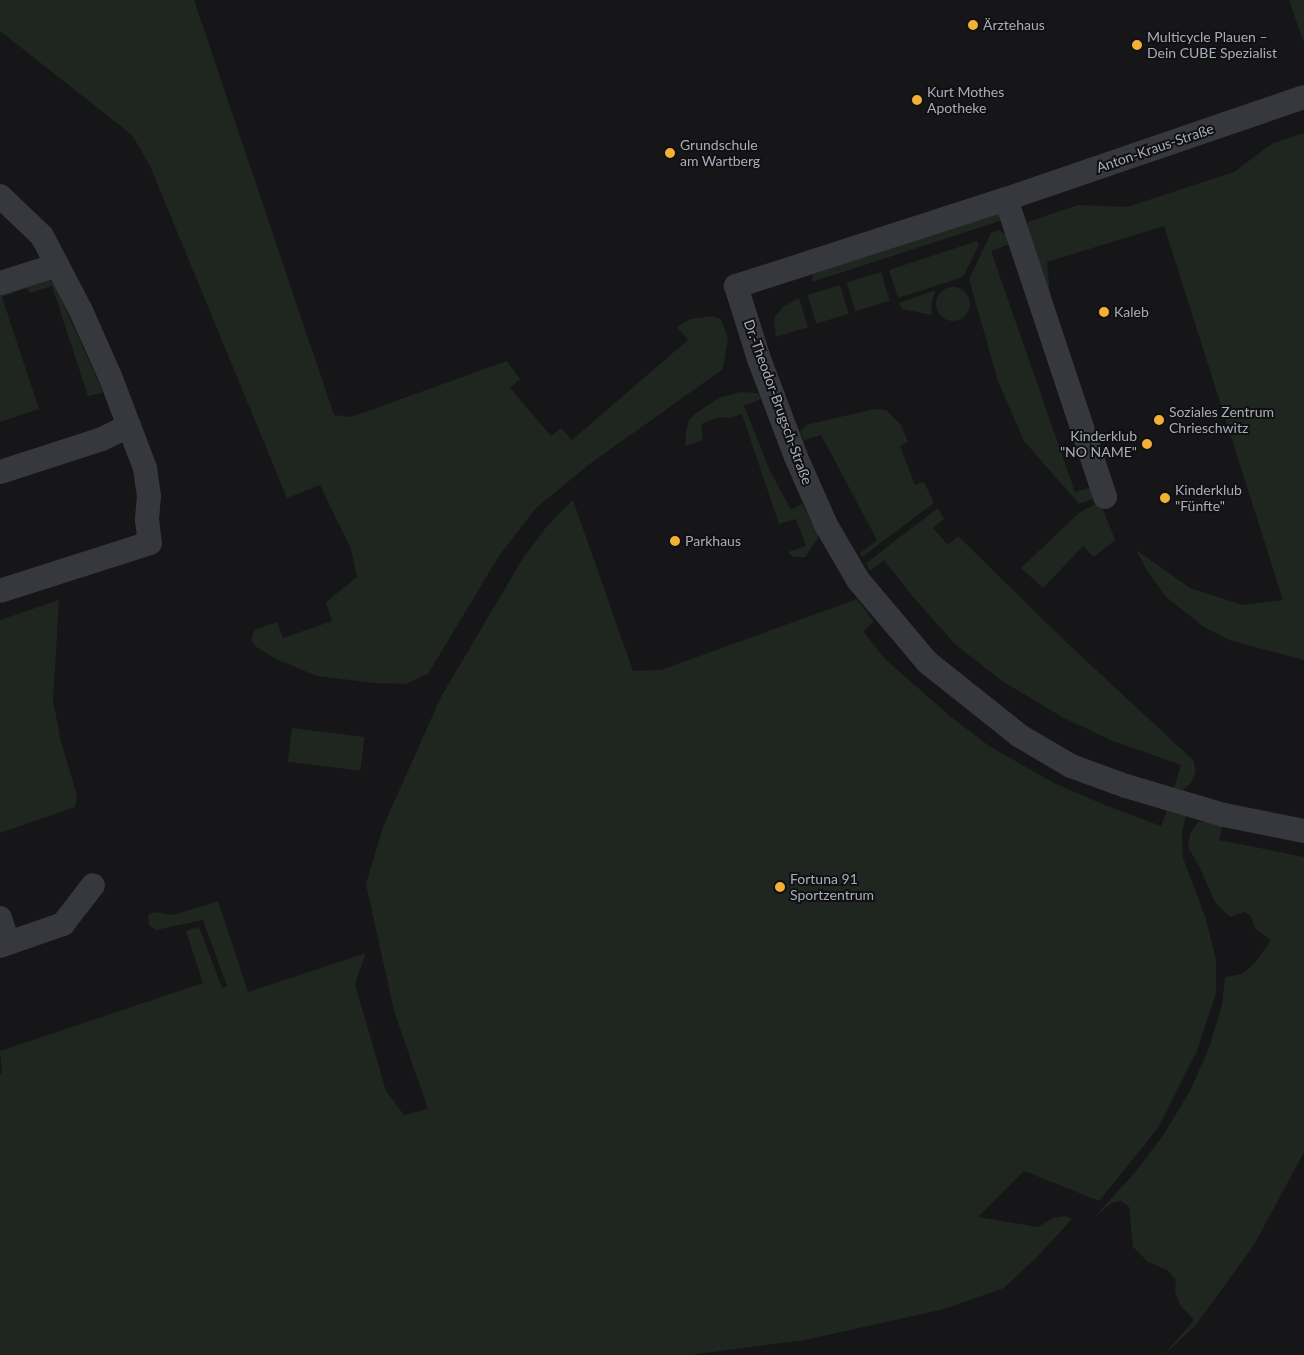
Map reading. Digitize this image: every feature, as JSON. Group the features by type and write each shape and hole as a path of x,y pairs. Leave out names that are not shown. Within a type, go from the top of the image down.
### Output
{"street":[{"name":"Anton-Kraus-Straße","path":"736,286 1006,199 1304,98"},
{"path":"0,196 42,236 81,311 145,468 149,496 147,520 150,543 0,591"},
{"path":"1006,199 1105,497"},
{"path":"0,283 57,265"},
{"name":"Dr.-Theodor-Brugsch-Straße","path":"736,286 760,359 796,457 826,525 858,580 928,662 1020,736 1072,766 1126,786 1224,815 1304,831"},
{"path":"0,472 102,438 129,426"},
{"path":"0,918 4,944 63,924 93,885"}],"shaded area":[{"path":"0,0 194,0 334,415 351,417 507,361 520,379 510,388 551,436 561,428 572,440 688,340 677,327 690,319 712,316 721,319 728,338 723,369 591,463 536,508 499,556 428,674 406,684 375,683 317,676 276,659 255,646 251,639 255,630 277,622 283,638 332,621 326,602 357,577 351,549 320,485 287,498 150,166 132,135 0,31"},
{"path":"1289,0 1304,0 1304,43"},
{"path":"1304,133 1304,660 1229,640 1204,627 1166,597 1148,572 1136,550 1190,588 1242,605 1283,600 1164,226 1047,262 1050,295 1024,226 1028,222 1078,205 1127,207 1234,172 1273,143"},
{"path":"997,212 1003,220 812,282 813,274"},
{"path":"999,230 1011,239 1013,243 991,251 1075,492 1095,486 1098,497 1079,504 1024,441 998,381 969,279 991,233"},
{"path":"977,241 979,245 963,277 898,298 889,270"},
{"path":"881,272 890,301 855,311 847,283"},
{"path":"46,277 55,285 102,390 101,393 88,396 52,286 30,293 27,288 2,297 39,409 0,422 0,290"},
{"path":"840,285 849,314 816,324 807,295"},
{"path":"953,287 965,292 970,304 965,316 953,321 941,316 936,304 941,292"},
{"path":"936,290 931,304 932,315 902,309 899,303"},
{"path":"799,298 808,327 776,337 774,318 783,307"},
{"path":"740,392 758,393 761,399 744,406 770,471 791,510 802,504 819,537 805,557 793,557 788,552 806,546 796,519 779,524 742,414 730,418 720,417 701,424 703,440 685,446 689,420 696,413 719,398"},
{"path":"874,409 886,410 901,425 908,442 900,446 915,485 924,482 934,503 862,557 860,553 877,540 821,435 804,440 800,432 806,425"},
{"name":"Fortuna 91 Sportzentrum","path":"573,500 633,671 661,670 857,599 874,622 863,631 885,659 951,717 989,746 1054,783 1107,806 1161,826 1169,805 1188,809 1182,831 1183,858 1206,919 1216,960 1216,993 1197,1051 1158,1128 1099,1201 1024,1171 978,1217 1038,1227 1053,1218 1066,1216 1072,1219 1037,1257 1004,1288 944,1309 805,1340 690,1355 0,1355 0,1074 2,1073 0,1051 203,983 186,931 199,927 222,988 227,986 203,920 156,930 149,925 148,915 154,912 174,915 218,901 248,992 366,953 355,984 386,1091 404,1115 428,1109 394,1011 366,884 383,827 441,697 523,558 548,525"},
{"path":"1100,502 1115,540 1094,557 1083,546 1043,588 1021,568 1080,512"},
{"path":"938,508 944,519 933,528 948,545 958,536 1065,641 1193,760 1196,771 1191,783 1182,791 1173,791 1181,765 1113,741 1064,718 1002,681 955,644 914,598 884,560 870,571 866,563"},
{"path":"59,600 53,700 61,742 77,795 75,807 0,833 0,620"},
{"path":"292,728 364,737 360,771 288,762"},
{"path":"1198,822 1209,822 1222,827 1219,840 1304,857 1304,1152 1254,1245 1195,1326 1164,1355 1194,1320 1180,1305 1175,1292 1176,1280 1167,1270 1148,1262 1133,1247 1129,1207 1121,1201 1111,1203 1093,1219 1136,1171 1164,1134 1190,1091 1209,1048 1222,1005 1225,977 1242,974 1254,964 1271,940 1255,929 1251,916 1244,912 1230,917 1215,902 1200,868 1188,847 1190,834"}],"place":[{"name":"Ärztehaus","path":"973,25"},
{"name":"Multicycle Plauen – Dein CUBE Spezialist","path":"1137,45"},
{"name":"Kurt Mothes Apotheke","path":"917,100"},
{"name":"Grundschule am Wartberg","path":"670,153"},
{"name":"Kaleb","path":"1104,312"},
{"name":"Soziales Zentrum Chrieschwitz","path":"1159,420"},
{"name":"Kinderklub \"NO NAME\"","path":"1147,444"},
{"name":"Kinderklub \"Fünfte\"","path":"1165,498"},
{"name":"Parkhaus","path":"675,541"},
{"name":"Fortuna 91 Sportzentrum","path":"780,887"}]}
